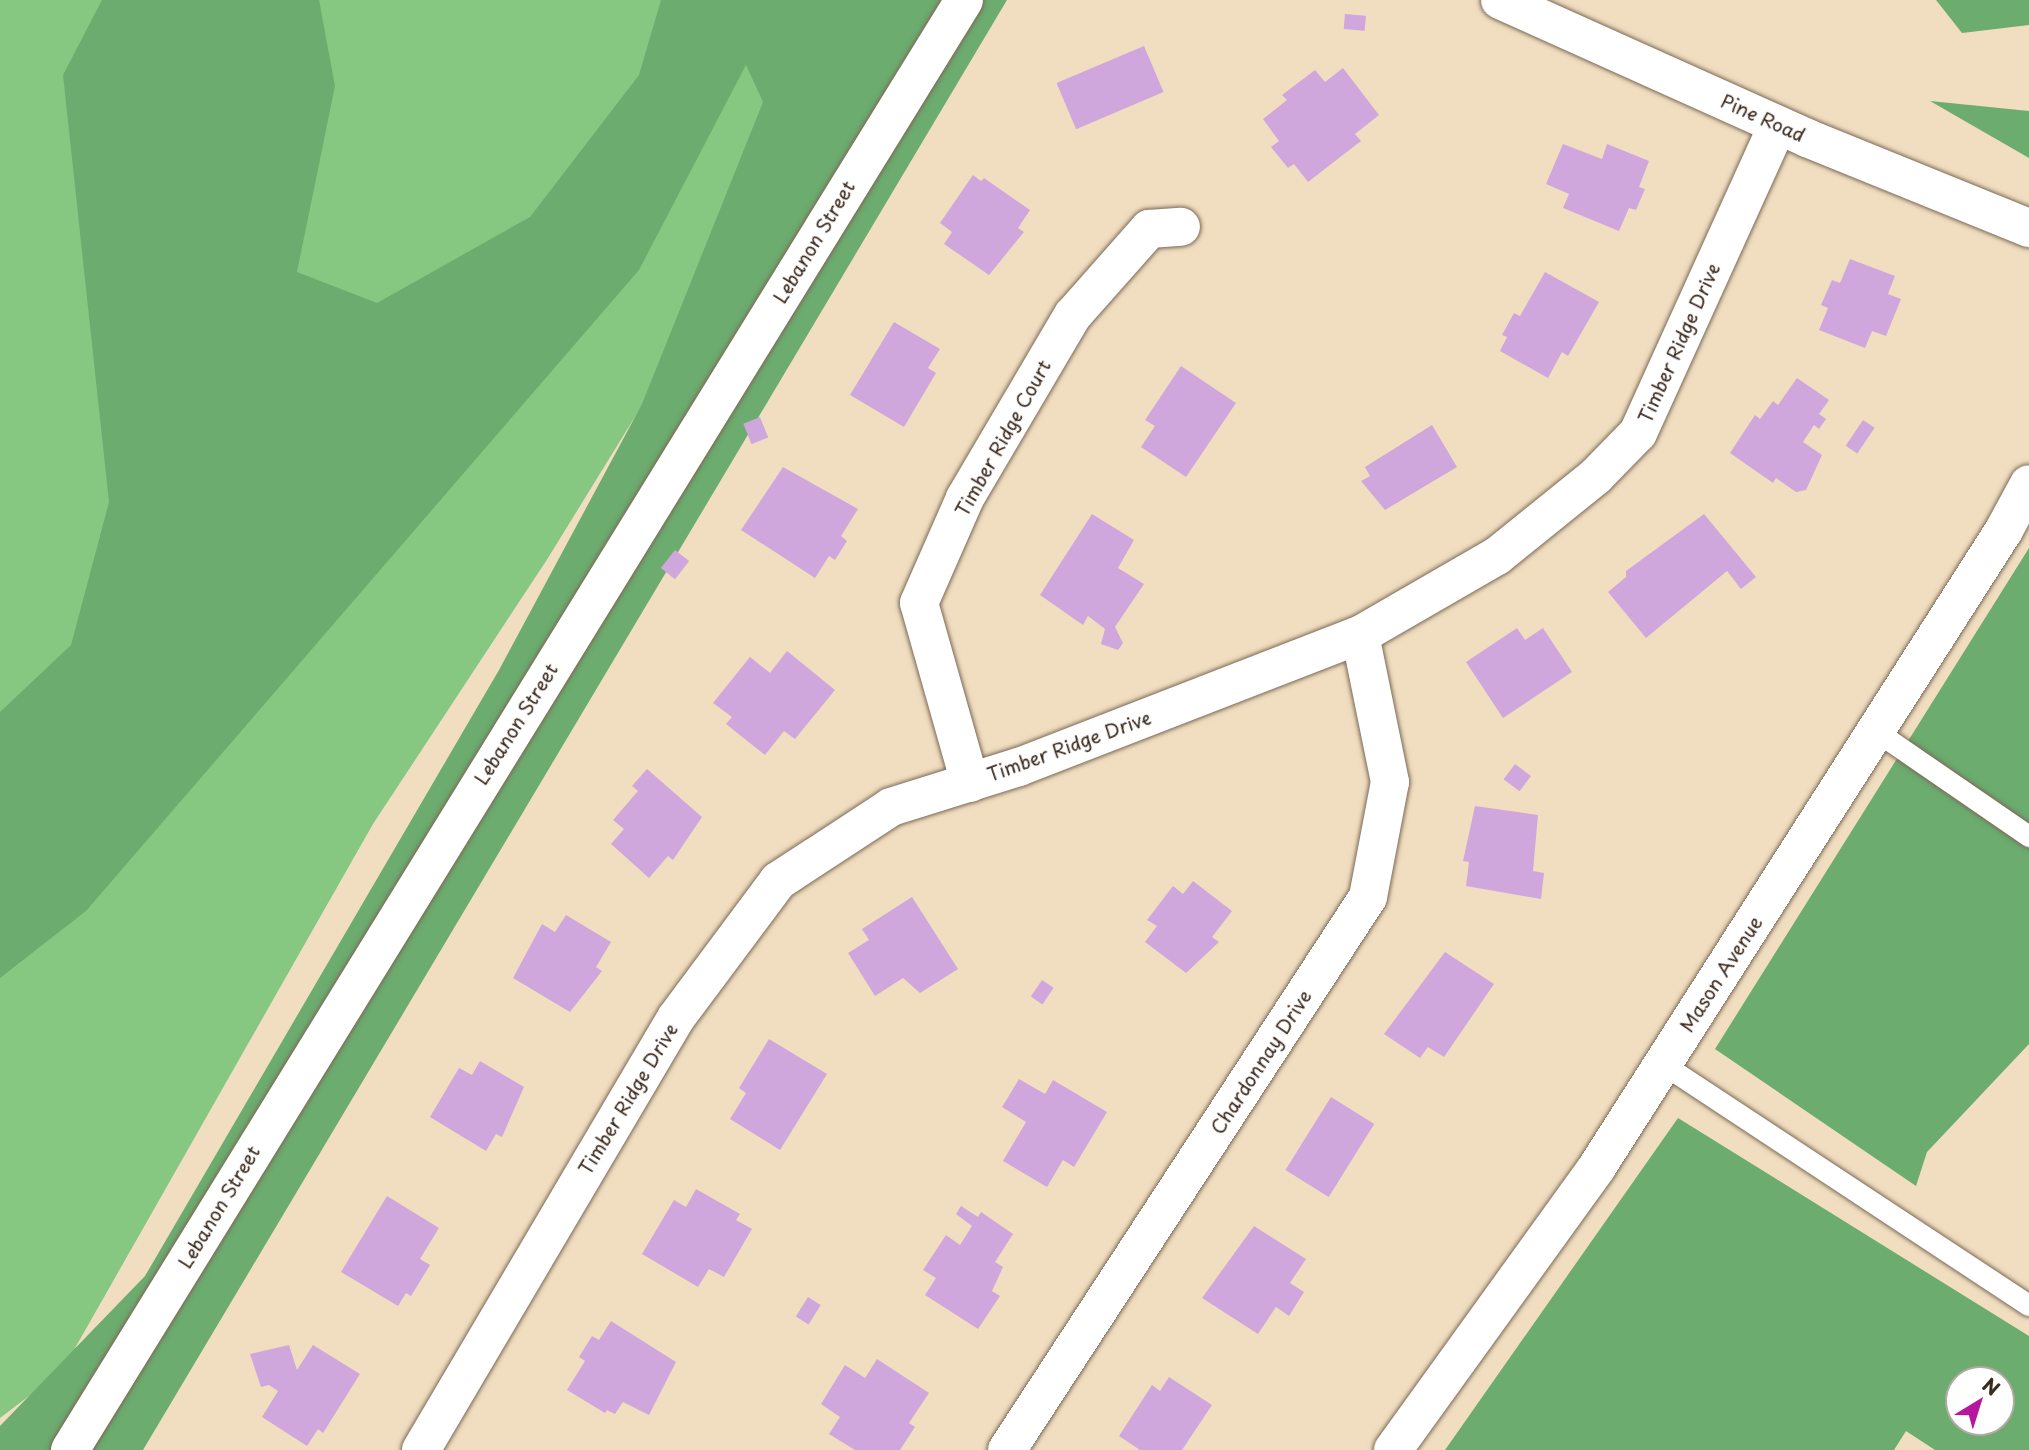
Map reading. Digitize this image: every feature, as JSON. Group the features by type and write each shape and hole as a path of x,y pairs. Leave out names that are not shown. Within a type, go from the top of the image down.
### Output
{"street":[{"name":"Lebanon Street","path":"70,1450 964,0"},
{"name":"Pine Road","path":"1500,0 1778,125 2029,228"},
{"name":"Timber Ridge Drive","path":"421,1450 676,1018 778,881 891,807 970,783 1360,635 1497,556 1596,476 1638,433 1778,125"},
{"name":"Timber Ridge Court","path":"970,783 919,603 965,498 1073,315 1149,229 1181,227"},
{"name":"Mason Avenue","path":"1393,1450 1597,1167 1876,731 2029,484"},
{"name":"Chardonnay Drive","path":"1007,1450 1368,897 1390,782 1360,635"}],"lane":[{"path":"1876,731 2029,836"},
{"path":"1663,1065 2029,1305"}],"green space":[{"path":"0,0 838,0 771,196 548,558 373,824 62,1371 0,1418"},
{"path":"102,0 319,0 335,86 297,272 377,303 530,217 639,75 661,0 1007,0 143,1450 0,1450 0,1426 145,1276 499,670 642,404 763,102 746,65 639,270 86,911 0,978 0,712 71,645 109,502 63,75"},
{"path":"1936,0 2029,0 2029,25 1962,33"},
{"path":"1930,101 2029,111 2029,158"},
{"path":"2029,548 2029,1044 1927,1152 1916,1186 1715,1049"},
{"path":"1678,1118 2029,1336 2029,1450 1935,1450 1906,1431 1894,1450 1445,1450"}],"building":[{"path":"1345,14 1366,16 1365,31 1344,29"},
{"path":"1144,46 1164,92 1076,129 1057,83"},
{"path":"1343,68 1379,115 1355,134 1361,141 1308,182 1294,164 1288,168 1271,147 1279,141 1263,119 1287,100 1282,95 1315,70 1325,82"},
{"path":"1563,144 1602,159 1607,144 1649,161 1639,187 1645,189 1636,210 1629,208 1619,231 1563,208 1569,194 1546,184"},
{"path":"973,175 981,181 984,178 1030,210 1018,228 1024,232 989,275 944,244 952,232 940,223"},
{"path":"1850,259 1895,276 1888,294 1901,299 1886,336 1872,331 1865,348 1819,330 1828,308 1821,305 1832,280 1840,283"},
{"path":"1545,272 1599,302 1568,356 1562,352 1548,378 1500,351 1507,337 1502,335 1514,313 1520,316"},
{"path":"894,322 940,349 928,368 936,373 904,427 850,395"},
{"path":"1181,366 1236,403 1186,477 1141,447 1155,426 1145,420"},
{"path":"1797,378 1829,400 1819,414 1826,419 1819,429 1814,425 1803,442 1822,455 1806,490 1796,492 1776,478 1773,483 1730,453 1755,415 1760,419 1773,401 1778,405"},
{"path":"760,417 768,437 752,444 743,424"},
{"path":"1863,420 1875,428 1857,454 1846,446"},
{"path":"1432,425 1457,467 1385,510 1361,481 1370,476 1365,467"},
{"path":"783,467 858,509 841,536 847,541 835,560 829,556 815,578 741,530"},
{"path":"1092,514 1134,540 1118,568 1144,584 1115,627 1123,643 1118,650 1101,644 1105,629 1088,616 1083,625 1040,595"},
{"path":"1704,514 1756,577 1741,589 1727,571 1646,638 1608,592 1626,577 1626,571"},
{"path":"675,550 689,561 675,579 661,568"},
{"path":"1517,628 1525,640 1543,628 1572,672 1503,718 1466,662"},
{"path":"787,651 835,690 795,739 784,731 765,755 726,724 732,717 713,703 750,657 770,673"},
{"path":"1515,764 1531,776 1520,791 1504,779"},
{"path":"647,769 702,817 673,860 668,856 649,878 611,844 624,829 613,820 638,791 632,786"},
{"path":"1475,806 1538,815 1533,871 1544,873 1541,899 1466,886 1469,862 1463,861"},
{"path":"1193,881 1232,911 1212,937 1219,942 1186,973 1145,942 1157,926 1147,920 1173,886 1183,894"},
{"path":"912,897 958,969 920,993 903,978 875,996 848,953 869,940 862,929"},
{"path":"566,915 611,942 596,967 602,971 570,1012 513,978 542,924 555,932"},
{"path":"1445,952 1494,984 1444,1057 1428,1047 1420,1058 1384,1034"},
{"path":"1042,980 1054,988 1042,1004 1031,997"},
{"path":"769,1039 827,1074 780,1150 730,1119 746,1093 739,1088"},
{"path":"480,1061 524,1087 502,1137 496,1134 486,1151 430,1117 459,1068 472,1075"},
{"path":"1019,1079 1045,1094 1053,1080 1107,1112 1074,1167 1063,1160 1047,1187 1003,1161 1026,1122 1002,1107"},
{"path":"1331,1097 1374,1124 1329,1197 1285,1170"},
{"path":"696,1189 740,1214 736,1220 752,1229 724,1277 709,1269 698,1287 642,1254 674,1200 686,1207"},
{"path":"387,1196 439,1228 420,1259 430,1265 411,1296 406,1293 398,1306 341,1272"},
{"path":"961,1206 978,1217 981,1212 1013,1234 995,1262 1003,1267 992,1291 1000,1296 978,1329 925,1295 936,1278 923,1270 946,1235 960,1245 972,1226 956,1214"},
{"path":"1254,1226 1306,1259 1290,1283 1304,1292 1289,1316 1276,1307 1258,1334 1202,1298"},
{"path":"808,1297 821,1305 809,1324 796,1317"},
{"path":"611,1321 676,1362 649,1415 623,1402 615,1414 607,1410 605,1413 567,1390 585,1361 579,1357 592,1336 599,1340"},
{"path":"289,1345 297,1370 313,1345 360,1374 323,1433 318,1429 307,1446 262,1417 278,1391 269,1385 261,1387 250,1354"},
{"path":"877,1359 929,1393 909,1423 915,1427 900,1450 855,1450 829,1434 840,1417 821,1404 845,1365 865,1378"},
{"path":"1169,1377 1212,1405 1182,1450 1140,1450 1119,1436 1152,1385 1160,1391"}]}
